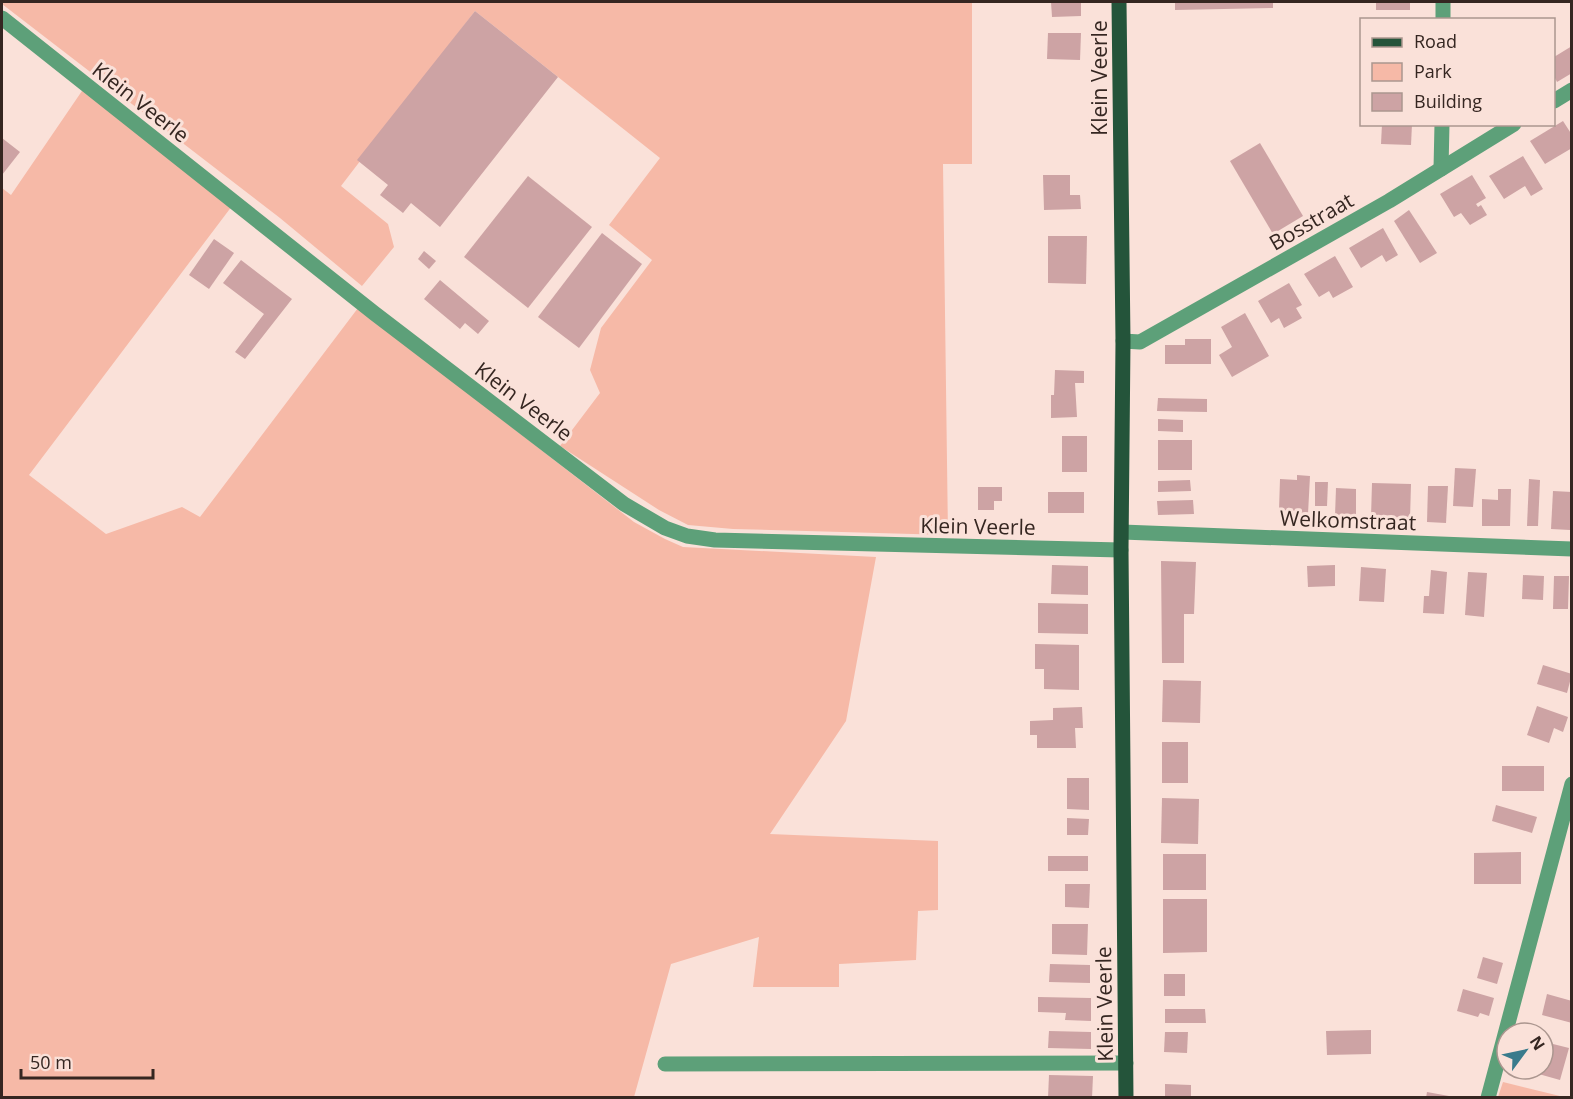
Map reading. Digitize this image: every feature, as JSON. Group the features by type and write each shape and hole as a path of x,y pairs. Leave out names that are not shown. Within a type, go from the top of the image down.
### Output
{"main road":[{"name":"Klein Veerle","path":"1119,2 1123,341 1121,550 1126,1098"}],"street":[{"path":"1443,2 1443,18"},
{"name":"Klein Veerle","path":"2,18 374,313 624,504 665,528 687,536 716,540 1121,550"},
{"path":"1555,100 1572,90"},
{"path":"1441,169 1442,126"},
{"name":"Bosstraat","path":"1123,341 1140,342 1389,201 1512,126"},
{"name":"Welkomstraat","path":"1122,532 1572,549"},
{"path":"1488,1098 1572,784"},
{"path":"665,1064 1126,1063"}],"green space":[{"path":"2,2 972,2 972,164 943,164 948,535 733,529 688,525 659,510 560,446 600,393 590,370 601,328 652,260 609,225 660,158 475,11 341,186 388,224 394,247 362,286 280,218"},
{"path":"84,88 232,206 29,475 106,534 182,507 200,517 358,308 634,522 665,539 683,547 876,557 846,721 770,834 938,841 938,910 918,911 916,960 839,964 839,987 753,987 759,937 671,964 634,1097 2,1097 2,188 11,195"},
{"path":"1503,1082 1564,1097 1498,1097"}],"building":[{"path":"1051,2 1081,2 1081,16 1052,17"},
{"path":"1175,2 1273,2 1273,8 1175,10"},
{"path":"1376,2 1410,2 1410,10 1376,10"},
{"path":"475,11 558,77 440,227 411,203 403,213 380,195 388,185 357,160"},
{"path":"1048,33 1081,33 1080,60 1047,59"},
{"path":"1572,46 1572,73 1557,82 1555,78 1555,56"},
{"path":"1563,121 1572,135 1572,148 1545,164 1530,141"},
{"path":"1382,126 1412,126 1411,145 1381,144"},
{"path":"2,138 20,152 2,175"},
{"path":"1260,143 1303,216 1273,234 1230,161"},
{"path":"1523,156 1543,189 1531,196 1525,186 1504,199 1489,176"},
{"path":"1043,175 1070,175 1070,195 1080,195 1081,209 1044,210"},
{"path":"1472,175 1486,198 1476,204 1478,207 1481,205 1487,215 1470,225 1461,213 1454,217 1440,194"},
{"path":"528,176 592,227 528,308 464,257"},
{"path":"1409,210 1437,253 1420,263 1394,221"},
{"path":"1383,228 1398,255 1386,262 1382,255 1361,268 1349,248"},
{"path":"602,233 642,264 579,348 538,317"},
{"path":"1048,236 1087,236 1086,284 1048,283"},
{"path":"214,239 234,253 209,289 189,275"},
{"path":"424,251 436,261 429,269 418,259"},
{"path":"1335,256 1353,287 1333,298 1329,291 1319,297 1304,274"},
{"path":"241,260 292,299 245,359 235,352 264,314 223,283"},
{"path":"440,280 489,321 478,334 465,323 460,329 424,299"},
{"path":"1289,283 1302,305 1296,308 1302,318 1284,328 1279,318 1271,323 1258,301"},
{"path":"1245,313 1269,356 1232,377 1219,355 1232,347 1221,327"},
{"path":"1185,339 1211,339 1211,364 1165,364 1165,345 1185,345"},
{"path":"1055,370 1084,371 1084,383 1075,383 1077,417 1051,418 1051,395 1054,395"},
{"path":"1158,398 1207,399 1207,412 1157,411"},
{"path":"1158,419 1183,420 1183,432 1158,431"},
{"path":"1062,436 1087,436 1087,472 1062,472"},
{"path":"1158,440 1192,440 1192,470 1158,470"},
{"path":"1455,468 1476,469 1473,507 1453,506"},
{"path":"1297,475 1310,476 1308,514 1279,510 1280,479 1297,480"},
{"path":"1529,479 1540,480 1538,526 1527,526"},
{"path":"1190,480 1191,491 1158,492 1158,481"},
{"path":"1315,482 1328,482 1327,506 1315,506"},
{"path":"1372,483 1411,484 1410,519 1371,517"},
{"path":"1428,486 1448,486 1446,523 1427,522"},
{"path":"978,487 1002,487 1002,501 994,501 994,510 978,510"},
{"path":"1336,488 1356,489 1356,516 1335,516"},
{"path":"1498,489 1511,489 1510,526 1482,526 1482,499 1498,500"},
{"path":"1553,491 1572,492 1570,530 1551,529"},
{"path":"1048,492 1084,492 1084,513 1048,513"},
{"path":"1193,500 1194,514 1158,515 1157,501"},
{"path":"1161,561 1196,562 1194,614 1184,614 1184,663 1162,663"},
{"path":"1052,565 1088,566 1088,595 1051,594"},
{"path":"1335,565 1335,586 1308,587 1307,566"},
{"path":"1361,567 1386,569 1384,602 1359,601"},
{"path":"1431,570 1447,572 1444,614 1423,613 1424,596 1429,596"},
{"path":"1468,572 1487,573 1484,617 1465,615"},
{"path":"1523,575 1544,576 1543,600 1522,599"},
{"path":"1554,576 1569,576 1568,609 1553,609"},
{"path":"1038,603 1088,604 1088,634 1038,633"},
{"path":"1035,644 1079,645 1079,690 1044,689 1044,669 1035,669"},
{"path":"1543,665 1572,674 1567,693 1537,684"},
{"path":"1163,680 1201,681 1200,723 1162,722"},
{"path":"1537,706 1568,717 1563,732 1554,728 1549,743 1527,735"},
{"path":"1082,707 1083,728 1075,728 1076,748 1037,748 1037,735 1030,735 1030,721 1053,720 1053,708"},
{"path":"1162,742 1188,742 1188,783 1162,783"},
{"path":"1502,766 1544,766 1544,791 1502,791"},
{"path":"1067,778 1089,778 1089,810 1067,809"},
{"path":"1162,798 1199,799 1198,844 1161,843"},
{"path":"1496,805 1537,817 1532,833 1492,821"},
{"path":"1067,818 1089,819 1088,835 1067,835"},
{"path":"1521,852 1521,884 1474,884 1474,853"},
{"path":"1163,854 1206,854 1206,890 1163,890"},
{"path":"1048,856 1088,856 1088,871 1048,871"},
{"path":"1065,884 1090,884 1089,908 1065,907"},
{"path":"1163,899 1207,899 1207,952 1163,953"},
{"path":"1052,924 1088,924 1087,955 1052,954"},
{"path":"1483,957 1503,963 1497,984 1477,978"},
{"path":"1050,964 1090,965 1090,983 1049,982"},
{"path":"1164,974 1185,974 1185,996 1164,996"},
{"path":"1463,989 1494,998 1489,1016 1480,1013 1478,1017 1457,1011"},
{"path":"1547,994 1572,1001 1572,1023 1542,1015"},
{"path":"1038,997 1091,998 1091,1021 1065,1020 1066,1013 1038,1012"},
{"path":"1165,1009 1205,1009 1206,1023 1165,1023"},
{"path":"1371,1030 1371,1054 1327,1055 1326,1031"},
{"path":"1049,1031 1091,1032 1091,1049 1048,1048"},
{"path":"1165,1032 1188,1032 1187,1053 1164,1052"},
{"path":"1555,1044 1569,1048 1560,1080 1555,1079"},
{"path":"1049,1075 1093,1076 1092,1098 1048,1098"},
{"path":"1165,1084 1191,1085 1191,1098 1165,1098"},
{"path":"1427,1092 1449,1096 1449,1098 1426,1098"}]}
